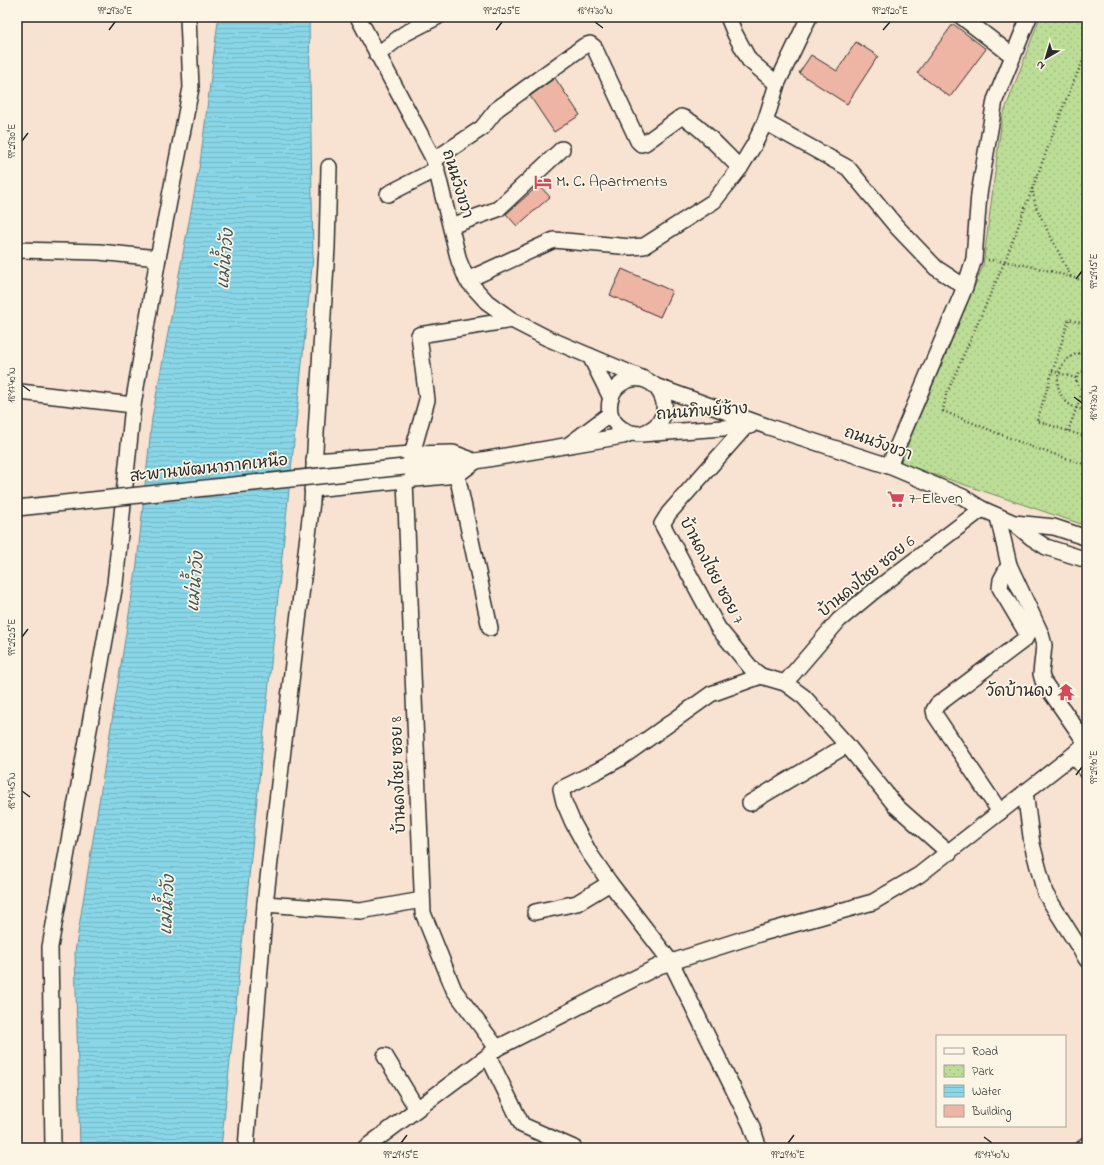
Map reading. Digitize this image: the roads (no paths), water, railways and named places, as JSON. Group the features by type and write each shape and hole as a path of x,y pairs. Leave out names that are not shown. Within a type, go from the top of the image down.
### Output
{"street":[{"path":"53,1148 50,947 115,584 133,405 158,258 191,88 188,17"},
{"name":"ถนนวังขวา","path":"358,17 436,165 452,226 459,261 467,280 487,302 512,320 543,336 650,382 766,426 889,466 963,498 998,517 1014,523 1054,527 1087,538"},
{"path":"377,54 404,34 437,17"},
{"path":"728,17 749,60 777,84"},
{"path":"467,280 554,240 631,247 644,246 714,201 740,168 754,146 765,122 777,84 809,17"},
{"path":"962,17 1013,56"},
{"path":"889,466 965,287 974,259 979,194 995,100 1029,17"},
{"path":"388,194 436,165 482,128 497,109 584,46 590,44 594,48 638,141 641,144 646,143 681,117 686,118 702,131 740,168"},
{"path":"765,122 848,168 896,226 936,268 965,287"},
{"path":"452,226 498,209 562,149"},
{"path":"246,1148 265,904 312,489 327,246 329,167"},
{"path":"17,250 99,252 158,258"},
{"path":"412,454 427,400 419,335 512,320"},
{"path":"590,356 611,398"},
{"path":"312,489 636,434 653,429 662,419 664,410 664,401 661,392 650,382 633,379 623,382 615,389 609,406 610,414 615,423 622,430 636,434"},
{"path":"20,392 133,405"},
{"path":"567,446 610,414"},
{"name":"ถนนทิพย์ช้าง","path":"636,434 766,426"},
{"name":"บ้านดงไชย ซอย 7","path":"745,427 669,513 662,524 718,628 751,668 761,676 785,683"},
{"path":"314,461 412,454 453,453 476,462"},
{"path":"404,474 457,475 476,462"},
{"name":"สะพานพัฒนาภาคเหนือ","path":"17,508 404,474"},
{"name":"บ้านดงไชย ซอย 8","path":"404,474 423,912 454,990 493,1052 522,1125 574,1148"},
{"path":"457,475 490,628"},
{"name":"บ้านดงไชย ซอย 6","path":"785,683 839,620 874,591 982,509"},
{"path":"365,1148 493,1052 659,966 762,933 874,902 919,875 949,853 1073,755 1086,742 1043,681 1041,674 1044,645 1042,634 1009,565 998,517"},
{"path":"1014,523 1046,547 1087,560"},
{"path":"1000,812 935,715 934,710 937,705 1027,636 1000,588 1001,580 1009,565"},
{"path":"759,1148 751,1125 671,962 590,854 564,802 561,789 621,758 711,694 761,676"},
{"path":"785,683 804,697 847,745 896,806 949,853"},
{"path":"750,803 847,745"},
{"path":"1073,755 1087,771"},
{"path":"1025,792 1032,844 1045,893 1087,960"},
{"path":"536,912 577,903 610,882"},
{"path":"265,904 360,911 422,900"},
{"path":"385,1056 417,1109"},
{"path":"1083,1148 1087,1144"}],"water":[{"name":"แม่น้ำวัง","path":"217,17 309,17 313,257 221,1148 80,1148 75,952 137,564 152,418 200,163 218,21"}],"place":[{"name":"M. C. Apartments","path":"543,182"},
{"name":"7-Eleven","path":"896,499"},
{"name":"วัดบ้านดง","path":"1066,692"}]}
